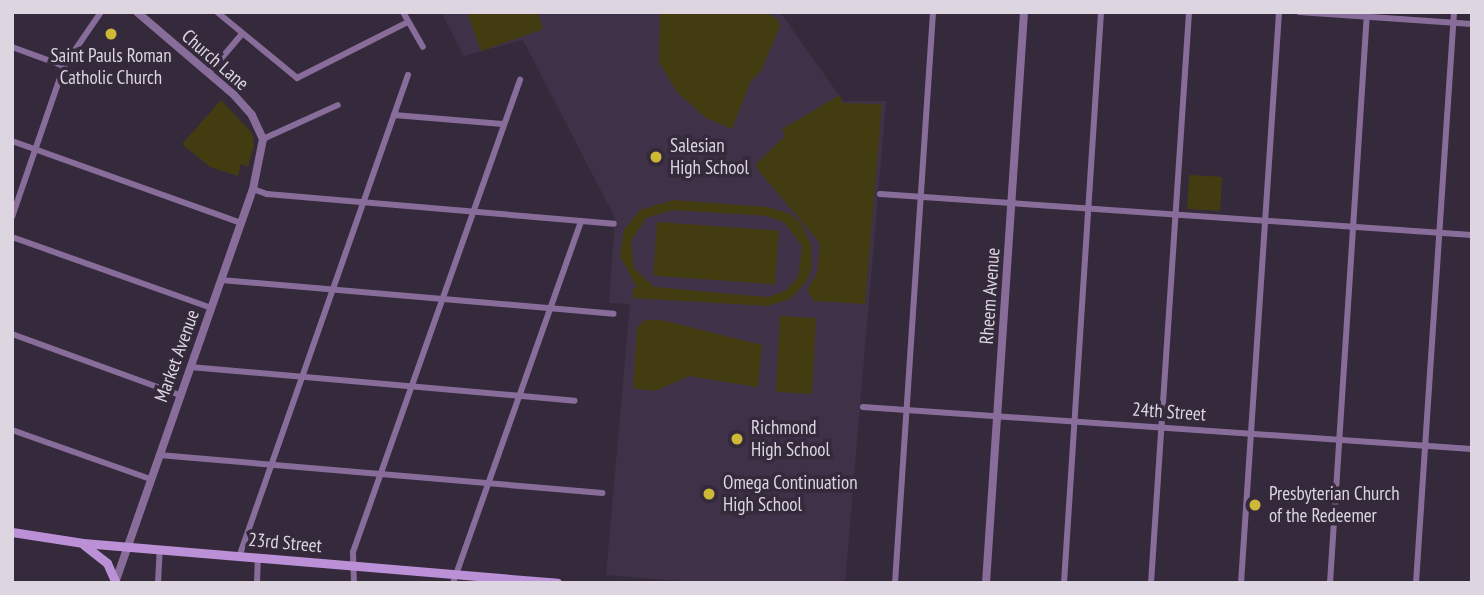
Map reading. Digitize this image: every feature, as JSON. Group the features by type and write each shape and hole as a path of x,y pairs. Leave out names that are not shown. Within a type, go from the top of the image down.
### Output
{"main road":[{"name":"23rd Street","path":"12,532 83,543 355,566 455,579 556,583"},
{"path":"83,543 107,563 115,582"}],"street":[{"path":"12,217 64,66 101,12"},
{"name":"Church Lane","path":"137,12 209,73 251,115 263,139"},
{"path":"217,12 297,78 408,22"},
{"path":"403,12 423,47"},
{"path":"895,583 933,12"},
{"name":"Rheem Avenue","path":"986,583 1024,12"},
{"path":"1064,583 1101,12"},
{"path":"1151,583 1189,12"},
{"path":"1241,583 1279,12"},
{"path":"1299,12 1472,24"},
{"path":"1416,583 1454,12"},
{"path":"1330,583 1367,15"},
{"path":"209,73 242,34"},
{"path":"12,47 64,66"},
{"path":"239,557 408,75"},
{"path":"354,583 353,552 520,80"},
{"path":"263,139 338,105"},
{"path":"394,115 503,124"},
{"name":"Market Avenue","path":"115,582 253,189 263,139"},
{"path":"12,141 241,223"},
{"path":"253,189 267,194 614,224"},
{"path":"880,194 1472,235"},
{"path":"455,579 581,221"},
{"path":"12,237 211,308"},
{"path":"221,280 614,314"},
{"path":"12,334 180,395"},
{"path":"190,367 575,401"},
{"name":"24th Street","path":"863,407 1472,449"},
{"path":"12,430 150,479"},
{"path":"159,455 602,493"},
{"path":"158,583 160,550"},
{"path":"257,583 258,558"}],"shaded area":[{"name":"Richmond High School","path":"441,12 780,12 843,101 886,101 845,583 705,583 606,575 630,304 609,303 615,218 523,40 464,56"},
{"path":"467,12 537,12 543,29 481,51"},
{"path":"660,12 764,12 778,19 780,26 761,71 751,81 732,129 706,118 677,92 659,62"},
{"path":"840,95 843,103 882,104 865,304 814,301 807,290 817,273 820,243 757,169 756,164 785,136 782,129"},
{"path":"221,100 252,133 254,145 248,167 241,164 238,176 210,167 182,144"},
{"path":"1189,175 1222,177 1220,211 1187,209"},
{"path":"673,200 766,207 789,213 801,223 811,244 812,268 806,282 790,299 768,306 633,298 633,288 637,288 620,256 624,230 640,210","holes":["673,210 766,216 784,222 802,246 798,277 785,291 767,297 654,287 634,268 631,241 646,218"]},
{"path":"657,222 779,231 775,284 653,276"},
{"path":"780,316 816,318 812,394 776,392"},
{"path":"645,320 661,320 762,345 758,387 689,376 655,391 633,388 637,328"}],"place":[{"name":"Saint Pauls Roman Catholic Church","path":"111,34"},
{"name":"Salesian High School","path":"656,157"},
{"name":"Richmond High School","path":"737,439"},
{"name":"Omega Continuation High School","path":"709,494"},
{"name":"Presbyterian Church of the Redeemer","path":"1255,505"}]}
